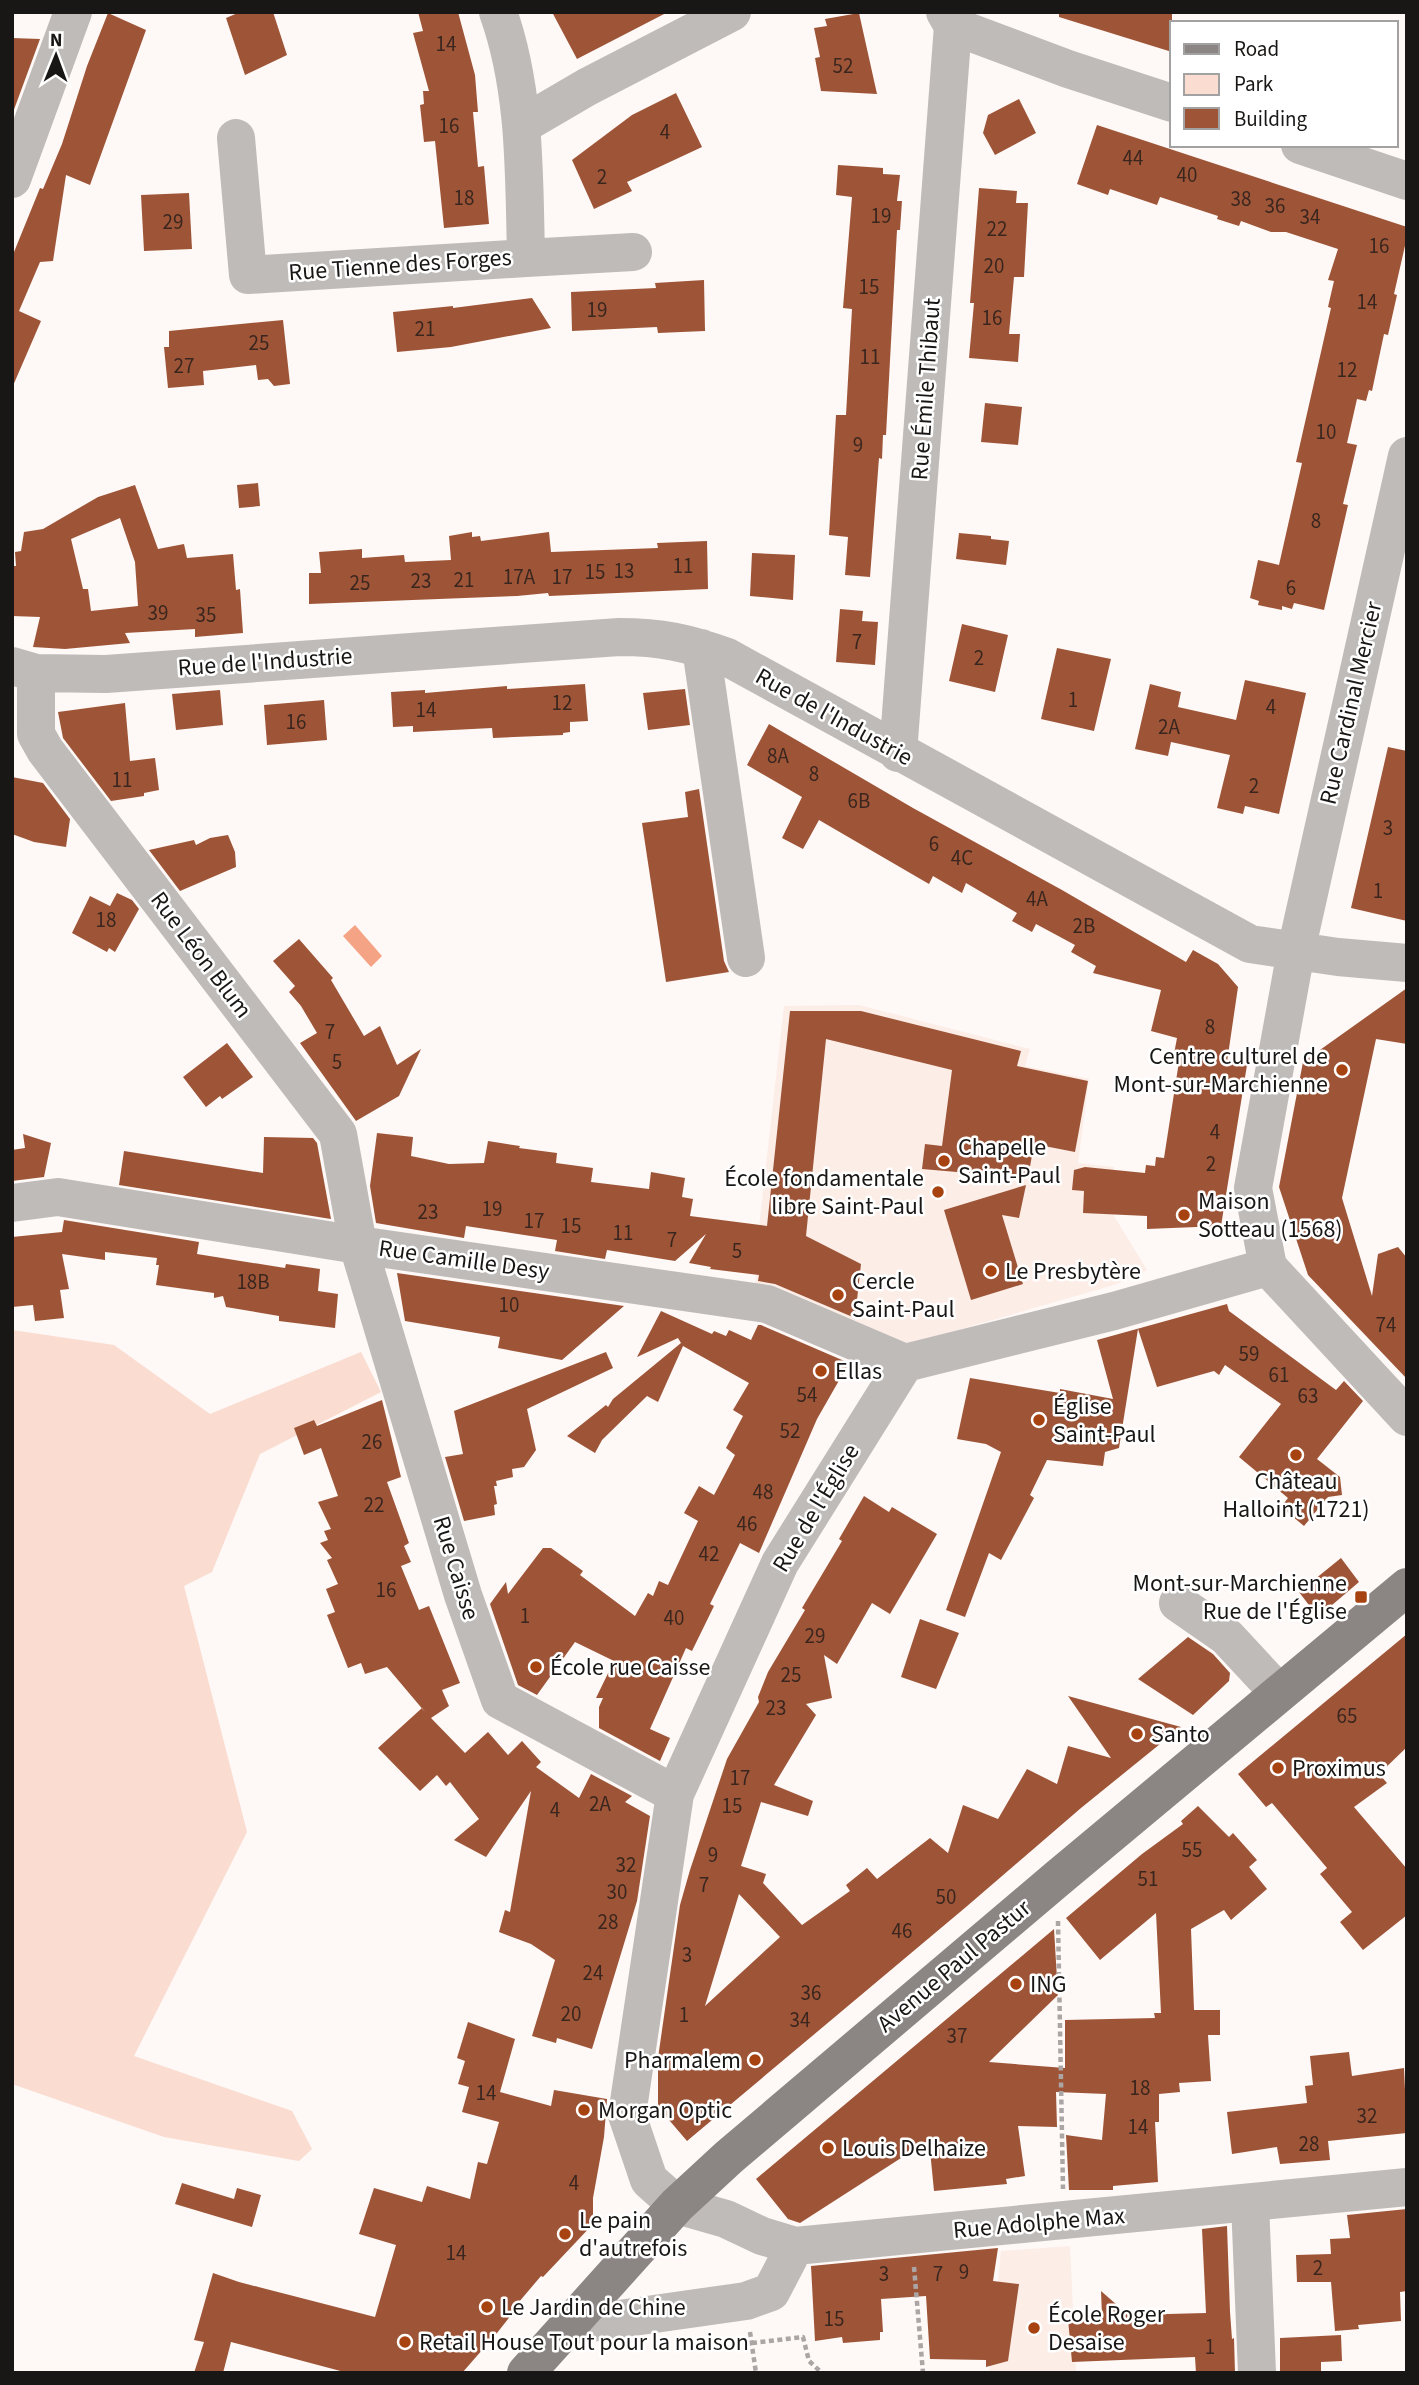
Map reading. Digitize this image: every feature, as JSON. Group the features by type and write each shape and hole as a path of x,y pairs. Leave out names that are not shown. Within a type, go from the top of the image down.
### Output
{"main road":[{"name":"Avenue Paul Pastur","path":"526,2373 677,2206 729,2157 1407,1587"}],"street":[{"path":"12,180 73,12"},
{"name":"Rue Tienne des Forges","path":"236,138 248,275 527,258 522,125 505,32 498,12"},
{"path":"522,125 587,87 732,12"},
{"path":"949,19 1068,69 1170,102"},
{"name":"Rue Émile Thibaut","path":"898,753 949,19"},
{"path":"1306,147 1407,181"},
{"path":"527,258 633,252"},
{"name":"Rue Cardinal Mercier","path":"1296,951 1407,456"},
{"name":"Rue de l'Industrie","path":"24,669 106,674 619,637 674,640 727,657 1250,944 1338,957 1407,963"},
{"path":"701,648 746,958"},
{"name":"Rue Léon Blum","path":"24,669 36,734 29,749 338,1134 358,1245"},
{"path":"1296,951 1252,1188 1268,1267 1407,1417"},
{"name":"Rue Camille Desy","path":"12,1203 58,1197 358,1245 767,1304 905,1363"},
{"name":"Rue Caisse","path":"358,1245 463,1595 500,1700 675,1794"},
{"path":"905,1363 1114,1311 1268,1267"},
{"name":"Rue de l'Église","path":"677,2206 649,2180 627,2115 675,1794 780,1563 905,1363"},
{"path":"1178,1603 1227,1637 1279,1693"},
{"name":"Rue Adolphe Max","path":"677,2206 726,2219 762,2236 795,2246 1407,2187"},
{"path":"1250,2203 1257,2373"},
{"path":"570,2326 746,2301 771,2292 795,2246"}],"path":[{"path":"1058,1878 1063,2219"},
{"path":"911,2235 923,2373"},
{"path":"752,2343 803,2337 809,2361 822,2373"}],"shaded area":[{"path":"355,925 382,956 371,967 343,936"},
{"name":"École fondamentale libre Saint-Paul","path":"859,1005 1030,1049 1025,1066 1089,1079 1078,1163 1114,1167 1114,1216 1147,1270 1117,1284 958,1330 909,1349 755,1290 759,1227 784,1006"},
{"name":"École Roger Desaise","path":"1070,2246 1076,2373 989,2373 1001,2251"}],"green space":[{"path":"12,1330 114,1345 210,1414 361,1352 381,1392 260,1454 212,1572 184,1586 247,1832 134,2056 292,2111 312,2149 299,2161 164,2137 12,2084"}],"building":[{"path":"240,12 273,12 287,55 245,75 226,18"},
{"path":"418,12 458,12 475,75 478,112 473,112 478,167 484,166 489,224 444,228 435,141 424,142 420,105 424,104 423,91 429,91 413,33 423,31"},
{"path":"552,12 668,12 577,59"},
{"path":"1059,12 1172,12 1170,51 1059,17"},
{"path":"108,13 146,30 90,185 66,175 53,261 40,262 19,311 41,321 12,388 12,257 40,188 43,189 62,144 87,66"},
{"path":"859,13 877,94 821,91 815,58 820,57 814,28 827,26 825,19"},
{"path":"12,38 40,39 12,115"},
{"path":"676,93 702,147 627,182 632,191 594,209 572,160 632,115"},
{"path":"1019,99 1036,133 995,155 983,133 988,115"},
{"path":"1097,125 1407,227 1388,335 1384,334 1372,391 1369,390 1366,401 1357,399 1347,443 1357,445 1343,504 1348,505 1324,610 1294,603 1292,609 1282,606 1282,610 1258,605 1259,601 1250,598 1258,560 1279,565 1302,463 1296,462 1331,308 1328,307 1334,281 1328,280 1338,249 1286,232 1271,232 1241,221 1239,226 1217,219 1218,216 1160,197 1157,205 1110,189 1108,195 1077,184"},
{"path":"838,165 883,168 883,174 900,175 897,201 902,201 900,230 897,230 886,435 883,435 882,459 879,458 870,577 845,575 848,537 829,535 836,415 846,415 852,309 843,308 852,197 836,195"},
{"path":"979,188 1017,191 1016,203 1028,203 1024,277 1014,277 1009,334 1020,334 1018,362 969,358 974,303 970,303"},
{"path":"189,193 192,249 144,251 141,195"},
{"path":"704,280 705,331 658,333 657,327 572,331 571,292 656,288 655,283"},
{"path":"532,298 551,328 451,347 397,352 393,312"},
{"path":"283,320 290,384 274,386 268,379 258,380 256,365 203,371 204,385 168,388 164,347 169,347 169,331"},
{"path":"985,403 1022,407 1018,445 981,442"},
{"path":"258,483 260,506 239,508 237,485"},
{"path":"135,485 158,549 184,544 187,558 233,554 236,590 240,589 243,633 195,637 195,629 125,633 130,643 65,649 33,647 40,617 12,616 12,566 16,566 15,552 21,551 24,532 43,529 98,497","holes":["120,518 135,562 138,606 91,611 88,589 83,589 71,539"]},
{"path":"472,532 472,537 480,536 481,541 549,532 551,552 658,548 657,543 707,541 708,589 309,604 309,573 321,573 319,552 362,549 362,558 404,555 405,562 451,560 449,536"},
{"path":"959,533 1009,541 1006,565 956,559"},
{"path":"752,553 795,555 793,600 750,596"},
{"path":"840,609 863,611 862,621 878,622 875,665 836,662"},
{"path":"962,624 1008,635 995,692 949,681"},
{"path":"1057,648 1111,659 1094,731 1041,719"},
{"path":"1245,680 1306,693 1279,814 1245,806 1243,814 1217,808 1230,755 1171,742 1168,756 1135,749 1150,684 1181,692 1178,707 1236,720"},
{"path":"585,684 588,721 570,722 570,732 563,735 493,738 492,728 413,732 413,726 393,727 391,692 425,690 425,693 507,686 507,689"},
{"path":"685,689 690,725 648,730 643,693"},
{"path":"220,690 223,725 176,730 172,694"},
{"path":"324,700 327,740 267,745 264,705"},
{"path":"125,703 130,761 155,758 159,790 144,793 144,796 111,801 63,738 58,712"},
{"path":"769,724 1186,962 1193,950 1218,964 1238,987 1227,1062 1247,1065 1221,1226 1147,1229 1147,1216 1083,1213 1084,1191 1072,1190 1074,1170 1085,1167 1145,1173 1146,1165 1155,1166 1156,1157 1164,1158 1180,1055 1174,1054 1177,1038 1151,1031 1161,990 1093,973 1096,966 1071,952 1075,945 1036,924 1032,932 1012,921 1017,913 966,883 962,893 933,876 929,884 819,820 803,849 782,838 802,797 747,765"},
{"path":"1388,747 1407,751 1407,921 1351,908"},
{"path":"12,777 43,783 70,819 66,847 34,842 12,834"},
{"path":"699,789 724,961 729,972 666,982 642,823 688,817 685,792"},
{"path":"228,835 235,852 236,867 180,891 149,850 194,840 196,845 210,838"},
{"path":"117,893 132,900 139,909 115,952 109,948 107,952 72,933 90,896 110,906"},
{"path":"299,939 333,978 331,980 364,1036 380,1026 397,1065 421,1049 399,1096 356,1121 300,1043 317,1033 289,992 295,986 273,961"},
{"path":"1407,988 1407,1044 1376,1039 1342,1198 1372,1296 1378,1254 1398,1247 1407,1258 1407,1379 1308,1275 1279,1187 1303,1062"},
{"path":"790,1011 861,1011 1021,1051 1017,1066 1088,1081 1075,1152 1034,1144 1028,1178 922,1169 925,1144 942,1146 952,1070 826,1039 806,1236 861,1264 855,1318 775,1284 758,1281 759,1275 710,1269 711,1267 689,1263 706,1234 675,1261 607,1250 605,1259 555,1251 557,1240 466,1226 464,1238 376,1223 370,1186 377,1133 413,1137 411,1156 449,1164 484,1163 488,1141 557,1153 556,1163 593,1168 591,1182 649,1189 651,1172 685,1178 682,1197 693,1199 690,1216 767,1226"},
{"path":"227,1043 253,1077 206,1107 183,1077"},
{"path":"23,1134 51,1143 44,1177 12,1181 12,1150 25,1148"},
{"path":"264,1137 313,1138 317,1143 331,1219 119,1185 124,1151 263,1173"},
{"path":"1026,1185 1019,1218 1002,1215 1023,1284 971,1300 944,1210"},
{"path":"64,1220 199,1242 197,1254 285,1268 286,1264 320,1269 318,1291 338,1294 335,1328 279,1321 279,1316 226,1307 223,1296 214,1298 214,1293 156,1285 159,1265 156,1265 157,1258 105,1252 105,1260 62,1254 69,1289 60,1290 64,1318 35,1321 33,1305 12,1307 12,1237 62,1232"},
{"path":"397,1273 624,1306 562,1360 498,1348 500,1337 405,1321"},
{"path":"1227,1304 1229,1311 1336,1390 1344,1381 1363,1401 1317,1459 1340,1477 1342,1495 1328,1497 1304,1526 1281,1507 1288,1498 1239,1457 1281,1404 1225,1365 1219,1375 1214,1371 1157,1387 1138,1329 1119,1448 1105,1452 1103,1466 1047,1460 1030,1495 1034,1498 1001,1560 989,1553 965,1617 946,1610 1001,1452 986,1444 957,1439 970,1378 1060,1393 1060,1389 1113,1399 1097,1340"},
{"path":"661,1311 712,1334 714,1331 726,1336 729,1330 751,1340 758,1325 761,1325 849,1363 817,1419 759,1553 740,1543 710,1604 714,1606 692,1651 686,1648 650,1729 670,1738 660,1761 599,1728 599,1707 603,1698 596,1698 614,1661 575,1642 537,1695 518,1685 490,1604 506,1582 508,1594 543,1548 551,1548 583,1571 580,1575 635,1616 648,1593 653,1596 659,1581 668,1585 698,1521 684,1513 699,1486 714,1495 735,1455 726,1448 743,1416 733,1410 749,1383 683,1346 658,1402 647,1396 602,1440 595,1453 567,1436 606,1405 608,1407 613,1399 681,1343 678,1338 637,1357"},
{"path":"606,1352 613,1368 527,1409 536,1450 524,1467 512,1469 513,1477 496,1481 495,1515 464,1521 445,1457 463,1454 454,1411"},
{"path":"382,1400 401,1477 387,1482 409,1543 404,1546 411,1562 401,1566 419,1610 429,1606 460,1683 442,1690 449,1706 431,1718 465,1753 488,1732 508,1755 522,1741 541,1762 536,1767 579,1798 591,1774 632,1796 625,1802 650,1816 637,1901 592,2049 557,2038 556,2043 532,2036 555,1960 531,1944 499,1932 505,1910 510,1912 531,1791 486,1857 454,1840 479,1819 450,1782 446,1786 437,1775 420,1791 378,1748 422,1708 387,1667 365,1674 361,1663 348,1668 327,1615 335,1612 326,1589 338,1584 327,1560 332,1558 320,1543 328,1540 324,1531 331,1529 318,1502 338,1496 321,1448 304,1455 294,1428 314,1420 317,1426"},
{"path":"864,1496 889,1512 892,1507 937,1534 890,1614 872,1603 837,1664 824,1655 832,1698 806,1704 816,1715 774,1785 813,1801 808,1816 761,1802 741,1866 766,1874 763,1883 802,1925 850,1891 846,1885 867,1868 877,1879 930,1838 948,1853 963,1805 998,1819 1027,1769 1057,1784 1068,1746 1111,1758 1068,1696 1181,1727 1081,1808 687,2141 658,2107 658,2058 680,1905 727,1759 759,1702 758,1697 768,1672 842,1541 839,1539","holes":["739,1894 780,1937 705,2006"]},
{"path":"1341,1558 1359,1582 1318,1617 1299,1592"},
{"path":"920,1619 959,1633 936,1689 901,1677"},
{"path":"1407,1634 1407,1747 1379,1774 1387,1783 1354,1807 1407,1869 1407,1915 1363,1950 1340,1922 1352,1912 1320,1874 1327,1868 1272,1803 1266,1807 1238,1774"},
{"path":"1188,1637 1213,1654 1230,1673 1229,1681 1193,1715 1138,1679"},
{"path":"1198,1806 1229,1837 1233,1833 1257,1860 1249,1867 1267,1889 1231,1920 1224,1910 1191,1929 1194,2010 1220,2010 1220,2035 1208,2035 1211,2081 1179,2083 1180,2092 1159,2094 1159,2122 1155,2122 1158,2182 1113,2186 1113,2190 1069,2190 1066,2135 1102,2140 1106,2094 1056,2092 1057,2127 1018,2126 1025,2176 1006,2179 1007,2184 934,2191 929,2140 800,2223 788,2219 756,2179 1054,1929 1058,1995 989,2062 1065,2068 1065,2020 1155,2018 1154,2013 1161,2013 1156,1913 1100,1960 1066,1918 1142,1854 1183,1824 1181,1821"},
{"path":"468,2022 515,2039 500,2092 551,2106 554,2090 607,2099 604,2137 593,2198 593,2224 543,2277 541,2276 462,2373 348,2373 231,2342 223,2373 194,2373 204,2342 194,2340 213,2273 375,2317 396,2245 359,2234 374,2188 422,2202 427,2186 470,2199 478,2162 487,2164 499,2122 462,2112 469,2087 458,2084 465,2061 457,2058"},
{"path":"1349,2052 1352,2076 1404,2068 1407,2133 1328,2141 1330,2160 1280,2164 1277,2147 1232,2154 1227,2112 1307,2103 1305,2086 1313,2085 1310,2056"},
{"path":"182,2183 234,2199 237,2188 261,2195 252,2227 175,2204"},
{"path":"1407,2209 1407,2291 1400,2292 1401,2321 1358,2325 1359,2329 1335,2331 1331,2282 1297,2282 1296,2255 1331,2254 1330,2239 1350,2238 1347,2215"},
{"path":"1227,2226 1235,2373 1196,2373 1195,2357 1072,2362 1068,2319 1102,2316 1101,2291 1130,2315 1206,2313 1202,2229"},
{"path":"998,2248 993,2281 1019,2284 1008,2361 986,2367 986,2360 930,2359 926,2296 881,2299 883,2332 880,2332 880,2340 843,2343 842,2337 815,2341 811,2266"},
{"path":"1341,2335 1342,2361 1321,2362 1321,2373 1280,2373 1280,2338"}],"place":[{"name":"Centre culturel de Mont-sur-Marchienne","path":"1342,1070"},
{"name":"Chapelle Saint-Paul","path":"944,1161"},
{"name":"École fondamentale libre Saint-Paul","path":"938,1192"},
{"name":"Maison Sotteau (1568)","path":"1184,1215"},
{"name":"Le Presbytère","path":"991,1271"},
{"name":"Cercle Saint-Paul","path":"838,1295"},
{"name":"Ellas","path":"821,1371"},
{"name":"Église Saint-Paul","path":"1039,1420"},
{"name":"Château Halloint (1721)","path":"1296,1455"},
{"name":"Mont-sur-Marchienne Rue de l'Église","path":"1361,1597"},
{"name":"École rue Caisse","path":"536,1667"},
{"name":"Santo","path":"1137,1734"},
{"name":"Proximus","path":"1278,1768"},
{"name":"ING","path":"1016,1984"},
{"name":"Pharmalem","path":"755,2060"},
{"name":"Morgan Optic","path":"584,2110"},
{"name":"Louis Delhaize","path":"828,2148"},
{"name":"Le pain d'autrefois","path":"565,2234"},
{"name":"Le Jardin de Chine","path":"487,2307"},
{"name":"École Roger Desaise","path":"1034,2328"},
{"name":"Retail House Tout pour la maison","path":"405,2342"}]}
